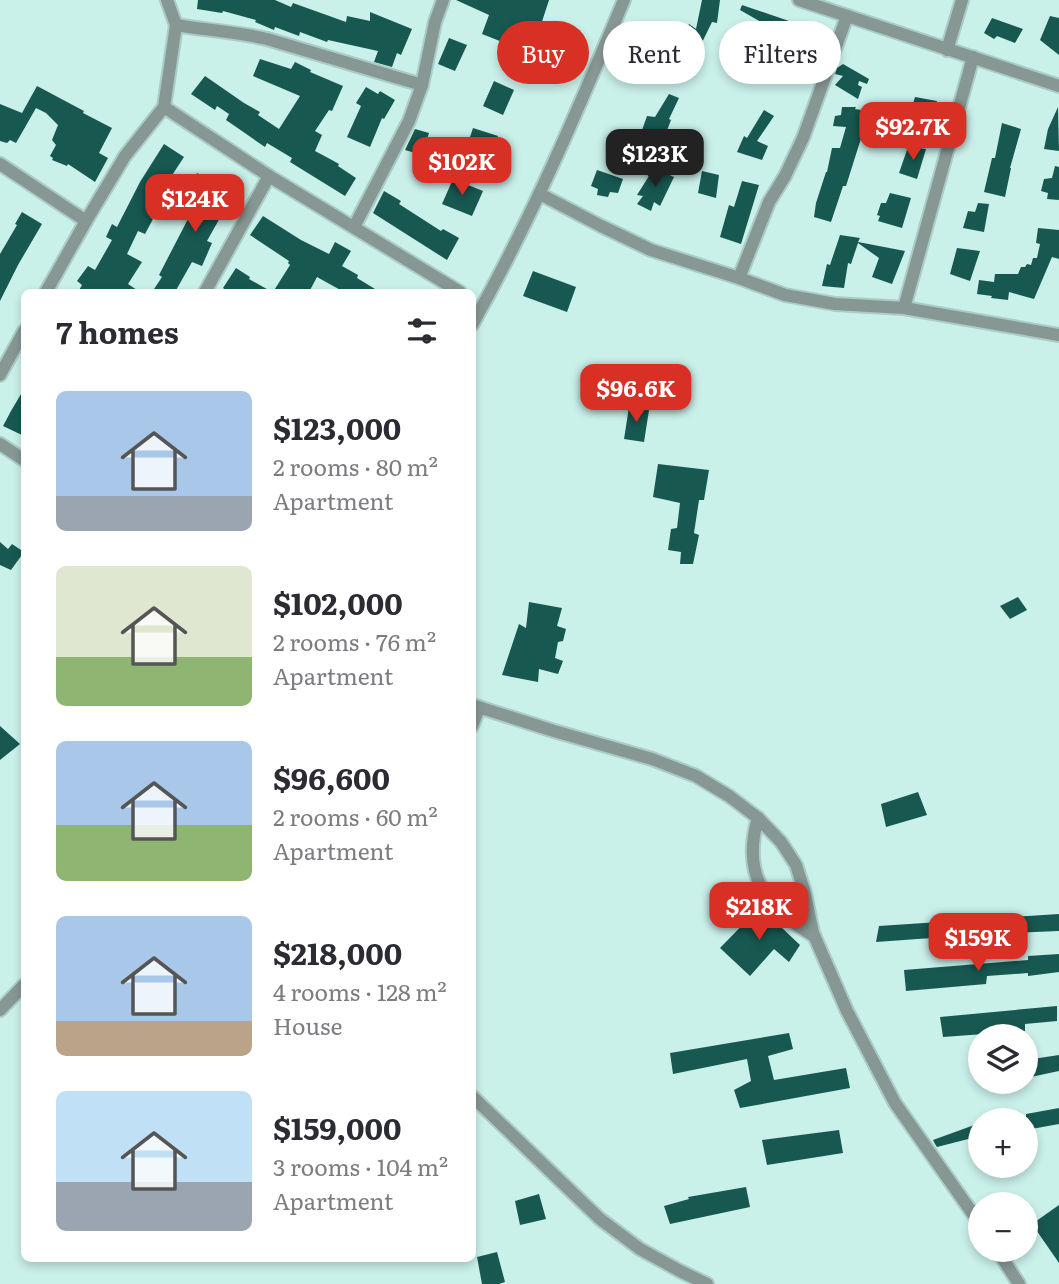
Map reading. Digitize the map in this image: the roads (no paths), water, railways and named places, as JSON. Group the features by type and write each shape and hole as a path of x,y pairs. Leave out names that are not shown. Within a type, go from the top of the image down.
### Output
{"street":[{"path":"48,289 125,156 164,107 176,25 167,0"},
{"path":"354,227 409,121 422,85 435,22 443,0"},
{"path":"478,303 540,194 624,0"},
{"path":"799,0 1059,86"},
{"path":"947,50 962,0"},
{"path":"739,278 769,202 803,138 847,16"},
{"path":"176,25 267,38 422,85"},
{"path":"904,308 973,57"},
{"path":"164,107 269,176 455,289"},
{"path":"0,164 86,221"},
{"path":"207,289 269,176"},
{"path":"540,194 651,250 785,295 835,304 904,308 1058,332"},
{"path":"0,374 21,336"},
{"path":"0,444 21,458"},
{"path":"476,706 554,732 652,759 696,776 758,818 781,842 796,865 814,936 848,1012 895,1102 968,1207"},
{"path":"758,818 752,844 753,865 761,887 775,907 814,936"},
{"path":"2,1004 21,988"},
{"path":"476,1100 600,1219 640,1249 707,1284"},
{"path":"1005,1262 1019,1284"}]}
